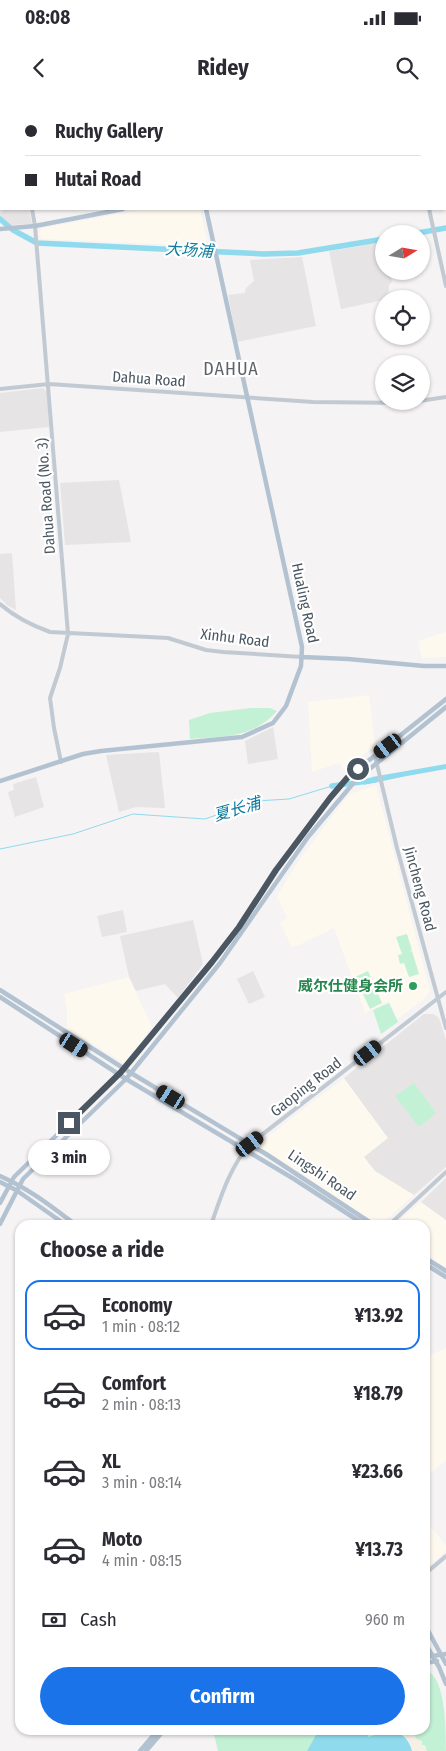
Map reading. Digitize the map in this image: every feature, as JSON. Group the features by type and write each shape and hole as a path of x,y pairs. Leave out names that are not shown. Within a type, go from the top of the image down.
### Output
{"main road":[{"path":"0,229 35,228 118,210"},
{"name":"Hualing Road","path":"0,780 101,751 242,737 273,723 286,706 301,666 302,647 206,210"},
{"name":"Xinhu Road","path":"302,657 446,666"},
{"path":"0,1203 10,1184 124,1068 239,927 276,870 348,777 446,699"},
{"path":"0,1224 16,1190 29,1173 126,1079 220,963 308,837 343,793 376,763 446,707"},
{"name":"Lingshi Road","path":"0,990 131,1073 250,1144 366,1220"},
{"name":"Lingshi Road","path":"0,997 126,1079 357,1220"},
{"path":"0,1176 16,1190 59,1220"},
{"path":"0,1182 19,1185 69,1220"},
{"path":"430,1261 446,1271"},
{"path":"430,1267 446,1277"},
{"path":"430,1633 444,1654 445,1661 430,1662"},
{"path":"430,1651 446,1684"},
{"path":"430,1656 444,1654"},
{"path":"140,1751 154,1735"},
{"path":"146,1751 160,1735"}],"street":[{"name":"Dahua Road (No. 3)","path":"32,210 49,384 68,634 60,668 50,698 61,762"},
{"path":"429,210 446,286"},
{"name":"Dahua Road","path":"0,389 49,384 246,398 383,404 430,401 446,397"},
{"name":"Xinhu Road","path":"0,604 11,614 50,632 168,638 206,650 302,657"},
{"path":"375,756 376,763"},
{"name":"Jincheng Road","path":"376,763 396,845 446,1028"},
{"name":"Gaoping Road","path":"213,1220 223,1190 250,1144 446,992"},
{"path":"394,1220 446,1172"},
{"path":"430,1570 446,1556"}],"shaded area":[{"path":"0,210 29,210 32,224 11,225 0,216"},
{"path":"140,210 200,210 208,246 42,239 39,234 41,228"},
{"path":"375,243 375,280 392,280 389,290 375,290 375,302 341,309 329,251"},
{"path":"302,257 316,326 237,342 228,295 245,293 246,288 254,281 250,260"},
{"path":"43,388 47,392 49,427 0,432 0,393"},
{"path":"119,480 131,542 65,545 60,483"},
{"path":"12,553 16,610 8,606 0,598 0,554"},
{"path":"446,632 446,657 422,658 418,641"},
{"path":"369,695 375,746 343,770 339,763 312,772 308,702"},
{"path":"273,727 278,759 248,764 245,741"},
{"path":"159,752 165,808 136,807 119,812 106,755"},
{"path":"36,777 44,807 15,817 8,792 14,790 13,784"},
{"path":"376,785 430,991 424,999 397,1019 389,1001 365,1013 334,928 292,947 280,923 287,918 277,896 299,860 350,794"},
{"path":"123,910 127,932 102,937 97,916"},
{"path":"193,920 203,964 178,998 165,984 136,991 129,977 120,936"},
{"path":"253,971 265,997 249,1004 237,979"},
{"path":"129,977 152,1027 124,1063 67,1029 67,1011 64,994"},
{"path":"424,1014 433,1014 439,1018 446,1040 446,1167 414,1195 375,1171 364,1157 388,1138 344,1078"},
{"path":"344,1078 388,1138 364,1157 414,1195 386,1220 370,1220 257,1145"},
{"path":"446,1178 446,1220 421,1202"},
{"path":"421,1202 446,1220 446,1268 430,1257 430,1220 400,1220"},
{"path":"446,1348 446,1460 430,1474 430,1356"},
{"path":"430,1526 446,1545 446,1551 430,1565"}],"green space":[{"path":"251,708 270,708 277,711 257,727 247,731 226,736 190,739 189,720 210,713"},
{"path":"407,934 412,950 409,952 412,951 419,974 409,977 404,963 400,964 398,955 402,954 396,937"},
{"path":"368,971 382,1003 370,1009 355,977"},
{"path":"389,1003 398,1022 381,1034 373,1010"},
{"path":"414,1083 436,1113 419,1127 395,1096"},
{"path":"430,1673 437,1682 441,1692 445,1717 446,1751 218,1751 214,1735 430,1735"}],"sand":[{"path":"401,1735 414,1735 422,1741 422,1745 425,1745 427,1751 412,1751"}],"water":[{"path":"446,764 446,769 363,785 372,777"},
{"path":"316,1735 368,1735 368,1737 401,1735 409,1743 412,1751 307,1751"}],"waterway":[{"name":"大场浦","path":"0,219 13,230 37,243 264,254 298,253 375,240"},
{"name":"大场浦","path":"430,231 446,228"},
{"name":"夏长浦","path":"332,786 375,780"},
{"name":"夏长浦","path":"0,849 73,834 133,814 205,819 256,801 289,799 332,786"}],"place":[{"name":"威尔仕健身会所","path":"413,986"}],"district":[{"name":"DAHUA","path":"231,369"}],"route":[{"path":"69,1123 121,1072 212,962 239,927 276,870 330,798 348,777 358,769"}]}
